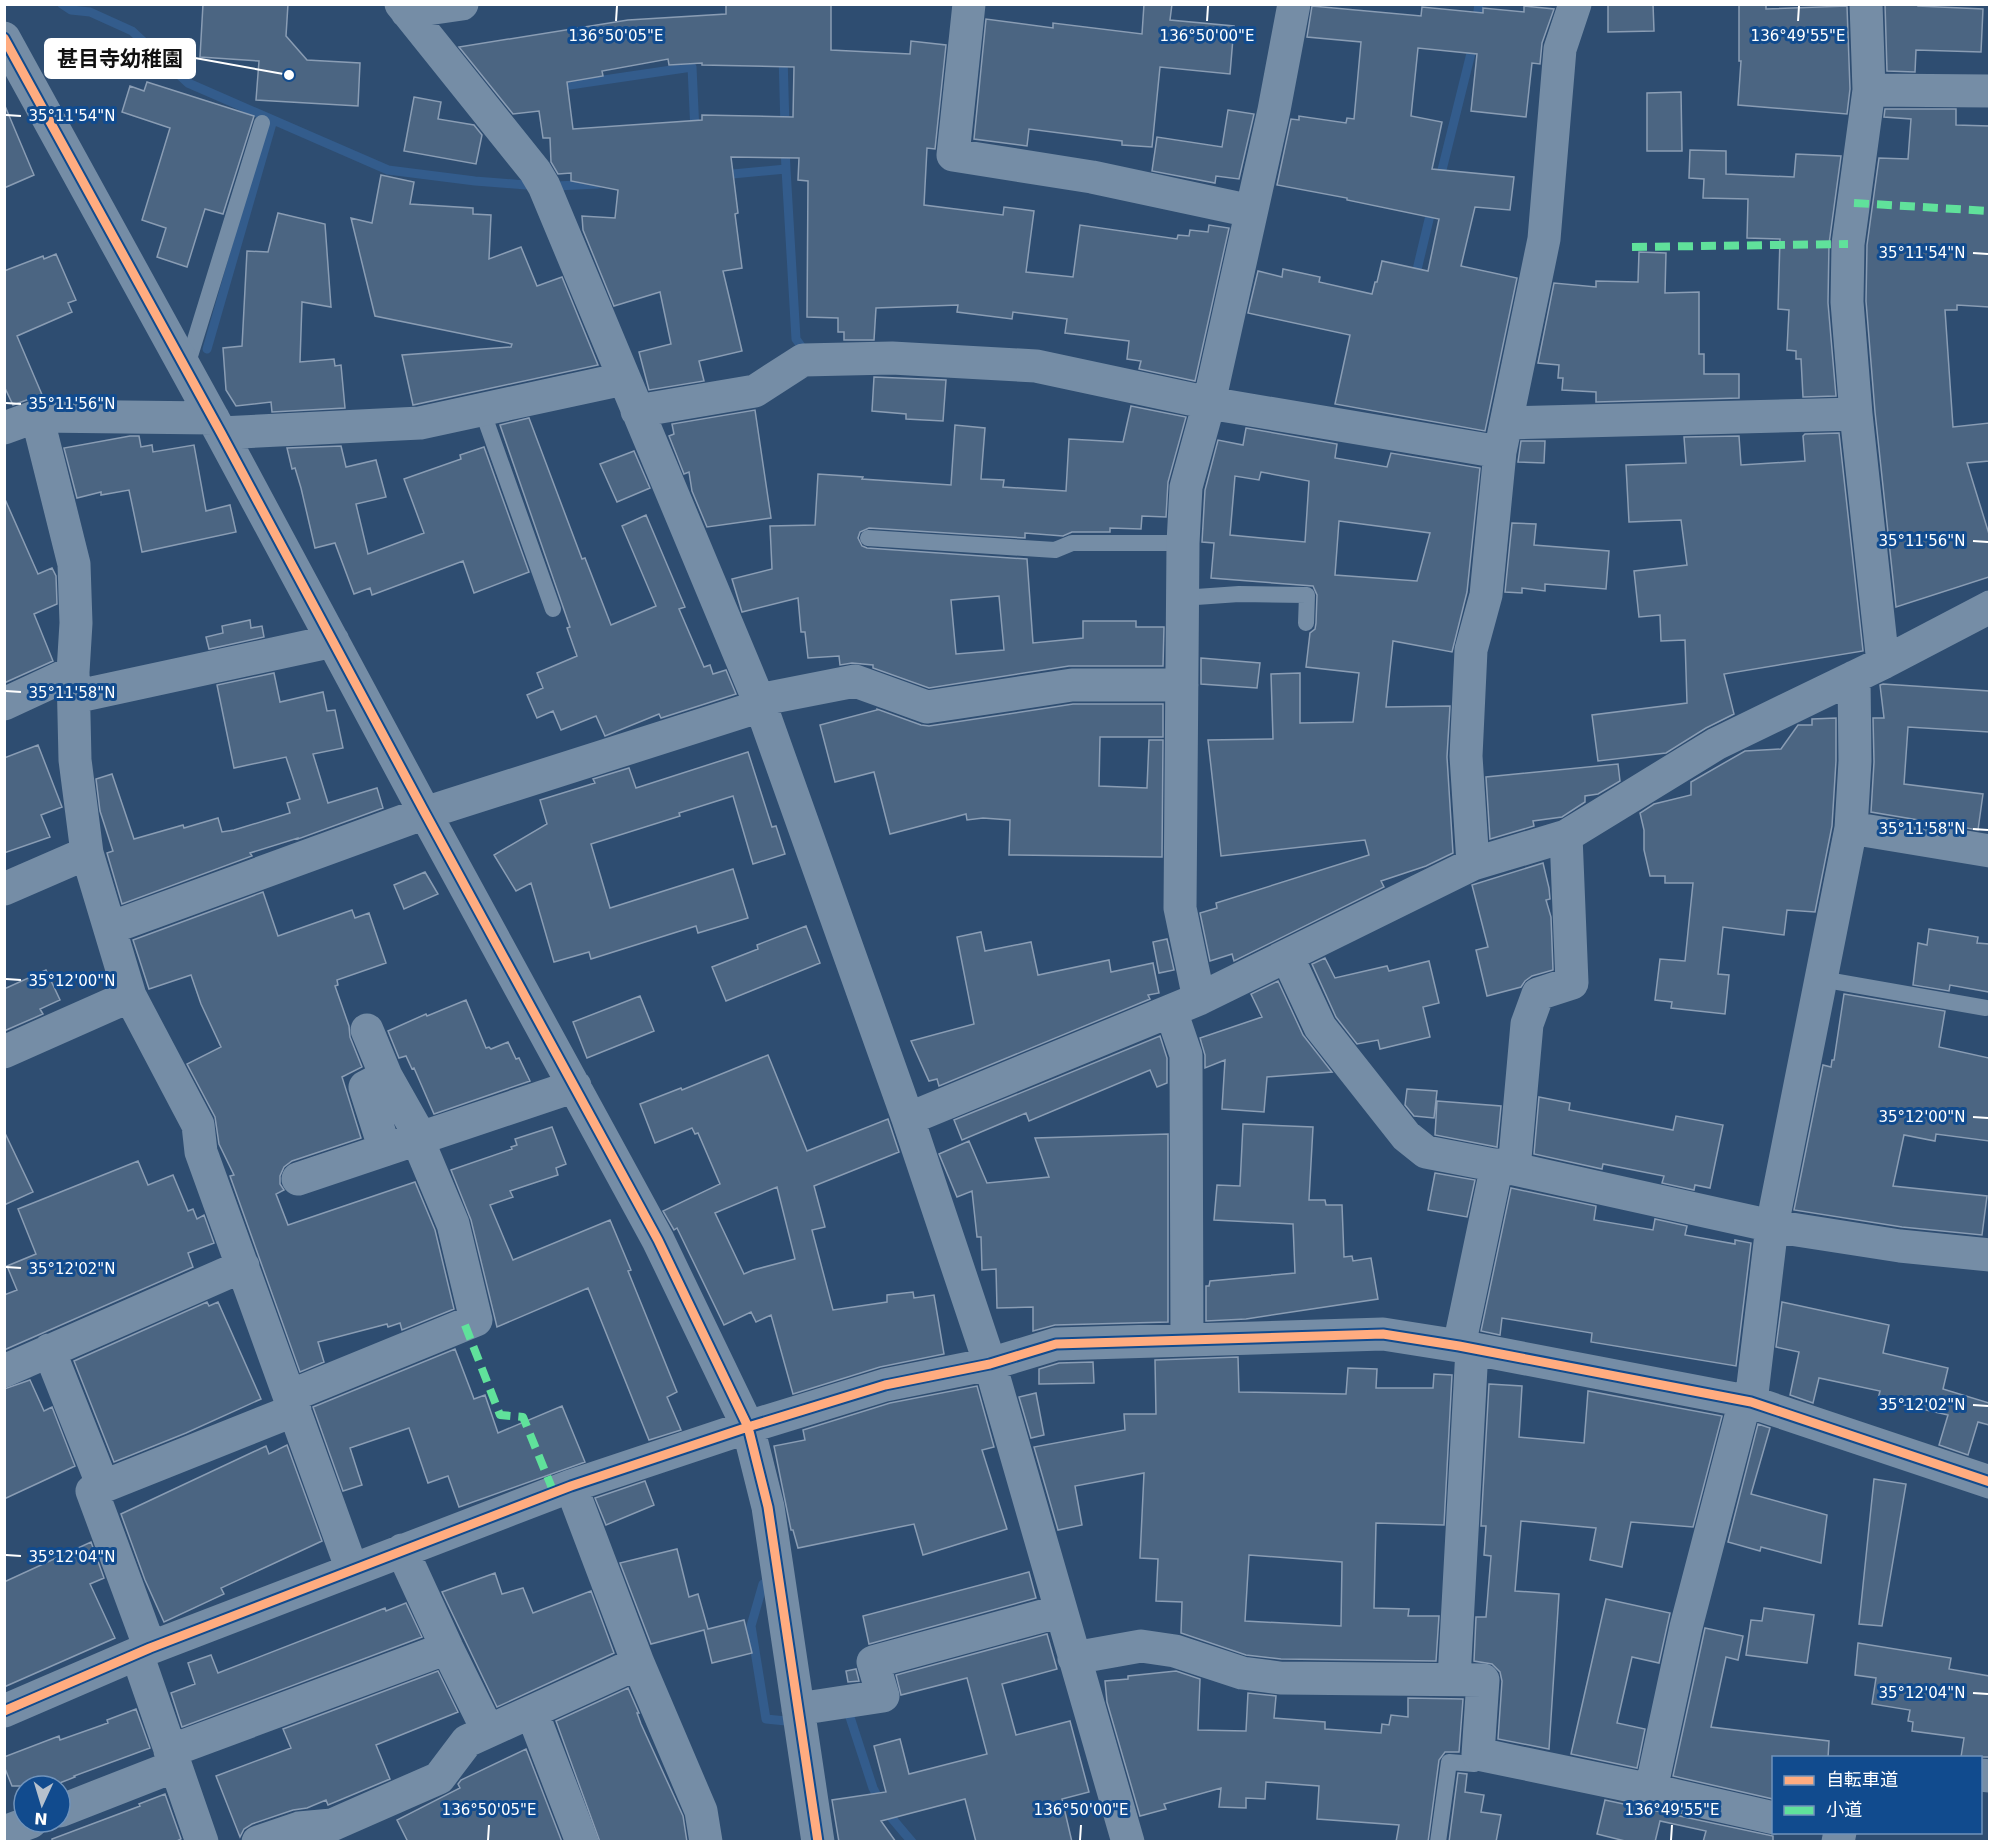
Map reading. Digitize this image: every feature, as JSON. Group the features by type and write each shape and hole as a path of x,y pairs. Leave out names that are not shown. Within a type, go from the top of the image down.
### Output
{"street":[{"path":"404,8 462,4"},
{"path":"969,4 953,155 1092,177 1251,211"},
{"path":"1187,1340 1186,1055 1180,908 1182,598 1186,487 1209,403 1274,110 1294,4"},
{"path":"1473,864 1466,756 1472,650 1485,595 1503,438 1544,239 1560,49 1575,4"},
{"path":"1866,4 1869,90 1848,244 1847,302 1856,414 1883,663"},
{"path":"404,8 535,171 544,186 623,380 760,703 908,1119 990,1364 1128,1842"},
{"path":"7,47 217,425 424,813 658,1239 748,1427 768,1507 818,1842"},
{"path":"1869,90 1989,91"},
{"path":"636,411 755,391 803,360 892,358 1036,366 1209,403 1503,438 1856,414"},
{"path":"4,428 37,416 217,425 420,423 623,380"},
{"path":"37,416 74,564 75,760 87,853 130,996 198,1125 201,1152 352,1570"},
{"path":"908,1119 1185,1005 1473,864 1566,836 1716,744 1883,663 1989,607"},
{"path":"4,704 74,685 333,641"},
{"path":"1651,1790 1686,1627 1748,1401 1772,1226 1851,828 1855,761 1854,676"},
{"path":"110,928 424,813 760,703 855,681 927,707 1072,685 1182,685"},
{"path":"1851,828 1989,851"},
{"path":"1454,1679 1466,1348 1506,1167 1527,1024 1538,994 1572,982 1566,836"},
{"path":"4,889 87,853"},
{"path":"1287,956 1320,1027 1406,1136 1426,1152 1506,1167 1772,1226 1900,1246 1989,1255"},
{"path":"4,1052 130,996"},
{"path":"202,1842 173,1759 143,1651 92,1491 476,1320 453,1224 422,1150 420,1138 386,1076 367,1030"},
{"path":"385,1150 364,1087 386,1076"},
{"path":"298,1179 575,1086"},
{"path":"4,1371 243,1266"},
{"path":"4,1711 143,1651 571,1486 748,1427 885,1385 990,1364 1056,1344 1383,1334 1748,1401 1989,1482"},
{"path":"49,1350 103,1486"},
{"path":"571,1486 638,1663 701,1811 706,1842"},
{"path":"402,1550 447,1648 489,1731"},
{"path":"798,1709 883,1696 873,1662 1061,1611"},
{"path":"1074,1658 1141,1646 1175,1651 1242,1673 1280,1678 1483,1680 1478,1754 1772,1818"},
{"path":"72,1805 173,1759 447,1648"},
{"path":"258,1842 299,1828 332,1826 439,1778 467,1740 638,1663"},
{"path":"531,1712 582,1842"}],"lane":[{"path":"186,369 262,123"},
{"path":"482,410 553,609"},
{"path":"868,538 1054,550 1072,543 1183,543"},
{"path":"1182,598 1239,594 1307,595 1306,623"},
{"path":"1821,979 1986,1008"},
{"path":"1438,1842 1449,1762 1474,1764 1478,1754"}],"building":[{"path":"203,4 288,4 286,36 307,60 360,63 358,106 256,100 259,61 200,57"},
{"path":"726,4 831,4 831,50 910,54 911,41 946,45 935,149 927,148 924,205 1003,215 1004,207 1034,211 1026,272 1073,277 1080,225 1177,239 1178,235 1189,236 1190,230 1208,232 1209,225 1229,228 1195,381 1139,369 1141,361 1127,359 1129,341 1065,333 1067,319 1013,312 1012,319 957,312 958,305 876,308 874,340 844,340 844,332 838,332 838,318 807,317 808,181 798,180 799,158 731,157 742,268 723,271 742,351 699,361 704,381 649,390 639,352 671,344 660,292 614,306 583,230 582,216 615,218 618,190 571,181 571,173 558,174 551,162 550,138 543,138 539,111 513,114 459,47 628,20 726,14","holes":["668,59 669,65 702,63 702,65 794,67 793,117 702,115 702,120 573,129 567,82 603,76 602,71"]},
{"path":"1144,4 1172,4 1170,20 1234,26 1230,74 1160,67 1152,147 1122,145 1122,141 1029,129 1027,146 974,139 986,19 1053,28 1053,23 1142,34"},
{"path":"1608,4 1653,4 1654,31 1608,32"},
{"path":"1739,4 1766,4 1766,9 1847,6 1850,89 1847,114 1738,105 1741,61 1739,61"},
{"path":"1885,4 1983,9 1981,52 1916,50 1915,72 1887,71"},
{"path":"1312,6 1421,16 1422,7 1483,13 1483,8 1524,12 1524,6 1554,9 1542,43 1540,64 1532,63 1526,117 1471,111 1477,54 1418,48 1411,116 1442,122 1432,169 1514,177 1510,210 1475,207 1461,266 1517,278 1485,431 1335,404 1350,335 1248,313 1258,271 1282,277 1283,269 1320,277 1319,282 1372,294 1382,261 1428,271 1439,219 1277,185 1291,119 1299,120 1299,116 1346,123 1347,118 1354,119 1361,42 1307,37"},
{"path":"147,82 254,116 223,214 205,209 187,267 157,257 166,228 142,220 170,128 122,112 130,86 144,91"},
{"path":"1681,92 1682,151 1647,151 1647,93"},
{"path":"414,97 441,102 438,119 474,125 482,135 476,164 404,151"},
{"path":"4,107 34,175 4,188"},
{"path":"1885,109 1956,109 1956,125 1989,126 1989,307 1957,305 1957,310 1945,310 1953,427 1989,423 1989,461 1967,463 1989,534 1989,577 1896,607 1875,412 1866,301 1867,245 1879,158 1908,159 1911,119 1884,117"},
{"path":"1228,110 1254,114 1239,179 1216,176 1215,183 1152,171 1157,137 1222,147"},
{"path":"1690,150 1726,151 1726,174 1794,177 1796,154 1841,156 1829,244 1828,303 1836,396 1803,397 1801,359 1796,359 1796,351 1787,350 1789,310 1778,309 1780,239 1747,238 1748,199 1703,198 1704,179 1689,178"},
{"path":"381,175 414,182 410,204 473,208 473,214 491,215 489,259 521,247 537,286 562,277 598,365 413,405 402,355 511,347 512,344 375,316 351,218 372,223"},
{"path":"278,213 325,224 331,307 302,302 300,362 334,359 335,366 341,365 345,408 272,412 271,402 236,406 226,390 223,348 242,346 247,251 268,252"},
{"path":"1639,252 1666,253 1665,293 1699,292 1699,354 1704,354 1704,374 1739,374 1739,398 1596,402 1596,392 1562,390 1563,378 1558,378 1559,365 1538,363 1554,283 1596,287 1596,281 1638,282"},
{"path":"56,254 76,300 68,303 72,312 17,336 43,397 32,398 13,405 4,386 4,271 43,256 44,259"},
{"path":"874,377 946,380 943,421 906,419 906,414 872,411"},
{"path":"1131,406 1186,417 1168,482 1166,517 1142,516 1141,529 1110,528 1110,532 1072,532 1063,536 1025,533 1025,538 869,528 860,532 858,538 862,546 867,548 1027,559 1033,643 1083,638 1083,621 1136,621 1136,627 1164,627 1163,666 1069,666 929,688 873,668 873,665 852,663 840,665 839,656 808,658 805,632 801,632 798,598 742,612 732,579 772,569 770,526 815,525 818,474 951,485 955,425 985,428 981,479 1004,480 1003,487 1066,491 1069,439 1123,442","holes":["999,596 1004,650 956,654 951,600"]},
{"path":"755,410 771,518 707,527 692,491 689,472 684,474 669,436 674,434 672,424"},
{"path":"529,418 582,559 585,558 611,625 656,606 622,526 646,515 685,607 679,609 704,667 710,665 713,674 726,670 736,694 661,718 659,714 605,736 596,716 561,730 553,711 537,718 527,695 543,688 537,673 577,656 567,628 570,627 500,425"},
{"path":"1246,428 1337,444 1335,458 1387,467 1391,453 1480,468 1467,592 1452,652 1393,641 1386,707 1450,706 1447,757 1453,853 1426,866 1381,881 1384,887 1234,961 1232,954 1210,961 1200,913 1217,908 1216,903 1369,855 1365,840 1221,856 1208,740 1273,739 1271,674 1300,673 1300,723 1353,722 1359,673 1306,667 1310,633 1315,629 1316,623 1317,595 1313,586 1211,578 1214,543 1202,542 1205,490 1218,440 1243,445","holes":["1261,472 1309,481 1305,542 1230,535 1235,476 1259,480","1339,521 1430,533 1417,581 1335,575"]},
{"path":"1839,433 1863,651 1724,674 1734,714 1666,753 1598,761 1592,715 1687,703 1685,640 1661,641 1660,615 1639,617 1634,571 1687,565 1681,520 1629,522 1626,465 1686,463 1684,437 1739,436 1741,465 1805,461 1803,436 1805,434"},
{"path":"139,436 141,447 152,445 153,452 194,445 206,511 230,505 236,532 142,552 129,490 101,495 101,492 77,498 64,448"},
{"path":"1521,441 1545,441 1544,463 1518,462"},
{"path":"341,446 346,467 376,460 386,497 356,504 368,554 424,533 404,479 461,459 460,455 484,447 529,572 474,593 463,561 372,595 370,588 354,594 335,543 315,548 301,488 295,468 292,469 287,448"},
{"path":"634,451 650,488 617,502 600,464"},
{"path":"4,497 38,574 52,568 56,576 57,604 34,614 53,661 4,683"},
{"path":"1512,523 1536,524 1534,545 1609,551 1606,589 1545,584 1545,591 1522,588 1522,593 1505,592"},
{"path":"250,620 251,628 262,626 264,637 209,649 206,637 223,633 222,626"},
{"path":"1201,658 1260,663 1257,688 1201,684"},
{"path":"274,673 280,702 323,692 327,711 335,710 343,748 313,754 328,803 377,788 383,808 298,839 250,853 252,856 122,904 107,853 113,851 100,811 96,779 112,774 134,839 218,818 222,832 234,830 290,813 287,803 300,799 286,757 234,768 217,685"},
{"path":"1880,685 1989,691 1989,732 1908,727 1904,784 1983,794 1978,830 1871,812 1874,762 1873,718 1884,718"},
{"path":"1073,704 1163,704 1163,737 1100,737 1099,786 1147,788 1149,740 1163,740 1162,857 1009,855 1010,820 983,818 967,820 966,814 890,834 874,772 835,782 820,725 877,709 929,726"},
{"path":"1836,718 1832,826 1815,912 1787,910 1784,935 1723,927 1718,974 1729,975 1725,1014 1671,1008 1672,1002 1655,1000 1660,959 1685,961 1693,883 1665,883 1665,876 1650,876 1644,850 1644,830 1640,813 1654,804 1691,795 1691,782 1745,751 1781,749 1798,725 1812,725 1812,719"},
{"path":"38,745 62,807 41,815 50,837 4,853 4,758"},
{"path":"748,752 772,827 776,826 785,854 753,864 733,796 679,813 680,816 591,844 610,908 733,869 748,918 698,933 696,926 591,959 589,952 554,962 531,883 516,891 494,855 547,824 540,800 595,783 593,779 629,768 636,788"},
{"path":"1618,764 1620,781 1598,794 1585,796 1585,802 1562,817 1533,821 1534,826 1490,839 1486,777"},
{"path":"1543,863 1549,888 1550,899 1546,900 1551,917 1553,970 1532,976 1521,987 1487,996 1476,950 1488,947 1472,885"},
{"path":"425,872 438,894 404,909 394,885"},
{"path":"263,892 278,936 352,910 355,918 369,913 386,963 337,980 338,985 335,986 349,1026 350,1037 362,1067 342,1077 361,1138 292,1161 284,1167 280,1176 280,1184 284,1190 276,1194 288,1225 415,1182 435,1230 454,1309 402,1330 400,1323 388,1327 387,1324 318,1342 324,1362 300,1372 230,1176 234,1175 219,1144 215,1117 187,1064 221,1047 201,1004 191,975 149,989 133,940"},
{"path":"806,926 820,963 726,1001 712,967 758,949 757,945"},
{"path":"1929,929 1978,937 1977,943 1989,944 1989,992 1950,985 1949,991 1913,985 1918,943 1927,945"},
{"path":"981,932 985,951 1031,942 1038,975 1109,960 1111,972 1153,963 1159,993 1148,995 1150,999 939,1086 937,1079 929,1081 911,1041 974,1024 957,937"},
{"path":"1167,939 1174,970 1159,973 1153,942"},
{"path":"1325,958 1335,978 1387,966 1389,971 1429,961 1439,1003 1423,1007 1430,1037 1380,1049 1378,1040 1357,1044 1336,1017 1312,964"},
{"path":"46,970 60,1000 40,1009 43,1014 4,1031 4,989"},
{"path":"1278,981 1303,1035 1332,1072 1267,1077 1264,1112 1222,1109 1225,1060 1205,1068 1205,1055 1200,1038 1262,1017 1251,994"},
{"path":"1844,994 1945,1011 1939,1047 1989,1058 1989,1141 1936,1134 1935,1141 1904,1135 1893,1186 1987,1196 1982,1235 1902,1227 1794,1210 1823,1065 1831,1067 1832,1060 1834,1060"},
{"path":"640,996 654,1031 587,1058 573,1022"},
{"path":"466,1000 486,1048 491,1049 508,1042 530,1081 434,1114 414,1068 412,1069 406,1056 399,1058 388,1031"},
{"path":"1160,1036 1167,1058 1167,1083 1157,1087 1150,1070 1029,1121 1026,1113 962,1140 954,1120"},
{"path":"768,1055 807,1151 888,1119 899,1152 814,1186 825,1227 812,1230 833,1310 887,1302 887,1295 913,1292 914,1298 934,1295 944,1354 880,1367 793,1394 771,1315 756,1322 751,1312 724,1325 677,1228 674,1230 663,1211 720,1184 698,1133 695,1134 692,1128 655,1143 640,1104 681,1088 682,1090","holes":["777,1187 795,1259 744,1274 715,1213"]},
{"path":"1407,1089 1437,1091 1434,1118 1414,1116 1405,1105"},
{"path":"1539,1097 1570,1103 1569,1110 1673,1130 1676,1116 1723,1125 1710,1188 1695,1185 1694,1190 1662,1183 1664,1176 1603,1164 1602,1169 1534,1154"},
{"path":"1437,1101 1501,1106 1497,1147 1435,1135"},
{"path":"1243,1124 1313,1127 1309,1200 1325,1200 1326,1205 1342,1205 1344,1257 1352,1256 1353,1261 1371,1258 1378,1299 1246,1319 1206,1321 1206,1286 1209,1286 1210,1281 1295,1273 1293,1224 1214,1220 1217,1185 1240,1186"},
{"path":"552,1127 566,1164 556,1168 558,1175 510,1191 513,1197 490,1205 513,1260 610,1220 677,1392 667,1397 681,1430 649,1440 588,1288 497,1327 471,1220 451,1170 512,1149 511,1147 517,1145 515,1139"},
{"path":"4,1131 33,1192 4,1205"},
{"path":"1168,1134 1168,1322 1055,1325 1033,1331 1033,1307 997,1308 996,1269 982,1270 981,1237 977,1237 972,1191 957,1197 939,1154 969,1141 987,1183 1049,1177 1035,1138"},
{"path":"138,1161 148,1185 173,1175 188,1211 193,1209 197,1219 204,1215 214,1243 188,1253 193,1267 4,1350 4,1295 17,1290 7,1266 36,1254 18,1209"},
{"path":"1435,1173 1475,1180 1467,1217 1428,1210"},
{"path":"1511,1188 1596,1206 1594,1220 1653,1230 1655,1219 1687,1226 1685,1235 1735,1244 1735,1240 1751,1243 1736,1366 1591,1342 1592,1333 1502,1318 1500,1335 1481,1331"},
{"path":"207,1302 209,1306 218,1302 261,1399 114,1462 74,1361"},
{"path":"1782,1302 1889,1325 1883,1353 1948,1368 1943,1389 1989,1403 1989,1425 1978,1422 1968,1455 1939,1445 1948,1415 1878,1399 1880,1391 1819,1378 1813,1403 1790,1395 1799,1352 1776,1347"},
{"path":"455,1349 474,1399 485,1395 498,1433 562,1406 585,1462 459,1507 448,1476 428,1483 409,1428 350,1448 362,1485 343,1491 313,1407"},
{"path":"1238,1357 1239,1392 1346,1394 1348,1368 1377,1369 1376,1388 1433,1388 1434,1374 1452,1375 1444,1525 1376,1523 1374,1608 1409,1609 1408,1616 1439,1616 1436,1661 1281,1659 1246,1655 1181,1633 1182,1602 1156,1601 1158,1559 1140,1558 1144,1473 1075,1486 1082,1525 1058,1530 1034,1447 1125,1430 1124,1414 1156,1414 1155,1360","holes":["1249,1555 1342,1562 1341,1626 1245,1621"]},
{"path":"1093,1362 1094,1383 1039,1384 1039,1369 1059,1363"},
{"path":"30,1380 44,1411 52,1407 75,1466 4,1499 4,1389"},
{"path":"1489,1384 1522,1386 1519,1437 1584,1443 1588,1391 1722,1416 1693,1527 1631,1522 1622,1567 1590,1560 1596,1528 1521,1521 1515,1591 1559,1594 1549,1749 1498,1739 1502,1681 1500,1672 1492,1664 1474,1661 1476,1617 1486,1617 1491,1556 1484,1555 1486,1526 1481,1526"},
{"path":"977,1386 994,1447 982,1450 1007,1529 923,1555 914,1524 798,1548 793,1530 791,1530 774,1446 805,1440 803,1430 890,1403"},
{"path":"1036,1393 1044,1435 1031,1438 1019,1397"},
{"path":"1758,1424 1770,1428 1751,1494 1827,1515 1821,1563 1761,1547 1760,1551 1728,1542"},
{"path":"287,1445 322,1541 221,1588 224,1594 164,1622 145,1580 121,1514 266,1446 269,1454"},
{"path":"1874,1479 1906,1484 1882,1626 1859,1624"},
{"path":"645,1481 654,1505 606,1525 595,1498"},
{"path":"91,1542 104,1578 90,1584 115,1638 4,1687 4,1582"},
{"path":"677,1549 689,1597 698,1594 708,1629 744,1620 752,1653 712,1663 704,1630 651,1644 620,1563"},
{"path":"1029,1572 1036,1598 869,1644 863,1616"},
{"path":"495,1573 502,1594 523,1588 533,1613 591,1591 614,1653 497,1707 442,1592"},
{"path":"1606,1599 1670,1613 1659,1663 1632,1657 1617,1723 1645,1729 1637,1768 1571,1754"},
{"path":"406,1603 422,1637 182,1727 171,1693 195,1684 188,1663 211,1655 218,1673 385,1608 386,1611"},
{"path":"1764,1608 1814,1615 1807,1663 1746,1655 1751,1620 1762,1621"},
{"path":"1705,1628 1743,1636 1738,1660 1726,1657 1711,1727 1829,1741 1828,1756 1772,1756 1772,1799 1673,1776"},
{"path":"1047,1634 1057,1669 1002,1684 1016,1735 1070,1721 1089,1792 1062,1799 1072,1842 976,1842 965,1799 881,1821 896,1842 839,1842 832,1800 886,1792 874,1746 900,1739 909,1774 987,1754 967,1678 901,1695 896,1675"},
{"path":"1858,1643 1951,1658 1949,1669 1989,1676 1989,1757 1961,1756 1964,1738 1912,1731 1913,1722 1908,1721 1910,1710 1872,1704 1876,1678 1855,1675"},
{"path":"856,1669 859,1681 848,1682 846,1671"},
{"path":"438,1671 458,1712 376,1745 390,1779 328,1805 326,1800 252,1824 244,1829 240,1837 216,1776 291,1748 283,1729"},
{"path":"1176,1671 1200,1679 1198,1730 1246,1731 1248,1693 1276,1696 1274,1718 1325,1722 1325,1729 1381,1733 1382,1724 1389,1725 1391,1715 1408,1717 1408,1698 1463,1699 1459,1752 1445,1752 1439,1760 1428,1842 1396,1842 1399,1825 1317,1819 1319,1786 1266,1782 1265,1799 1246,1798 1246,1808 1219,1807 1221,1788 1164,1804 1166,1809 1140,1816 1107,1702 1105,1681"},
{"path":"628,1688 639,1713 637,1713 641,1724 683,1816 687,1842 600,1842 556,1721"},
{"path":"136,1709 150,1748 72,1778 72,1774 12,1774 12,1786 4,1766 4,1757 59,1736 60,1740 108,1723 107,1720"},
{"path":"526,1749 562,1842 408,1842 397,1820 460,1788 458,1784 461,1780"},
{"path":"1458,1773 1467,1774 1465,1792 1484,1795 1481,1812 1501,1815 1496,1842 1449,1842"},
{"path":"165,1794 181,1839 175,1842 52,1842 52,1839 72,1834 72,1832 140,1806 139,1804"},
{"path":"1605,1800 1773,1836 1773,1842 1703,1842 1706,1831 1660,1821 1655,1842 1629,1842 1597,1834"}],"waterway":[{"path":"62,4 71,10 90,12 132,31 188,83 388,170 526,185"},
{"path":"1476,25 1479,4"},
{"path":"1439,182 1474,41"},
{"path":"783,55 785,128"},
{"path":"556,87 692,67 695,132"},
{"path":"207,349 273,120"},
{"path":"722,175 786,169 785,148"},
{"path":"786,169 796,339 801,346"},
{"path":"556,186 598,184"},
{"path":"1415,278 1432,207"},
{"path":"763,1584 751,1626 766,1719 786,1721"},
{"path":"844,1712 848,1711 873,1788 884,1809 912,1842"}],"marked path":[{"path":"1854,203 1990,211"},
{"path":"1632,247 1848,244"},
{"path":"465,1325 500,1415 523,1417 554,1493"}],"cycle path":[{"path":"4,38 221,433 658,1240 748,1427 768,1507 818,1842"},
{"path":"4,1711 150,1648 571,1486 748,1427 885,1385 990,1364 1056,1344 1383,1334 1459,1346 1751,1402 1990,1482"}],"place":[{"name":"甚目寺幼稚園","path":"289,75"}]}
